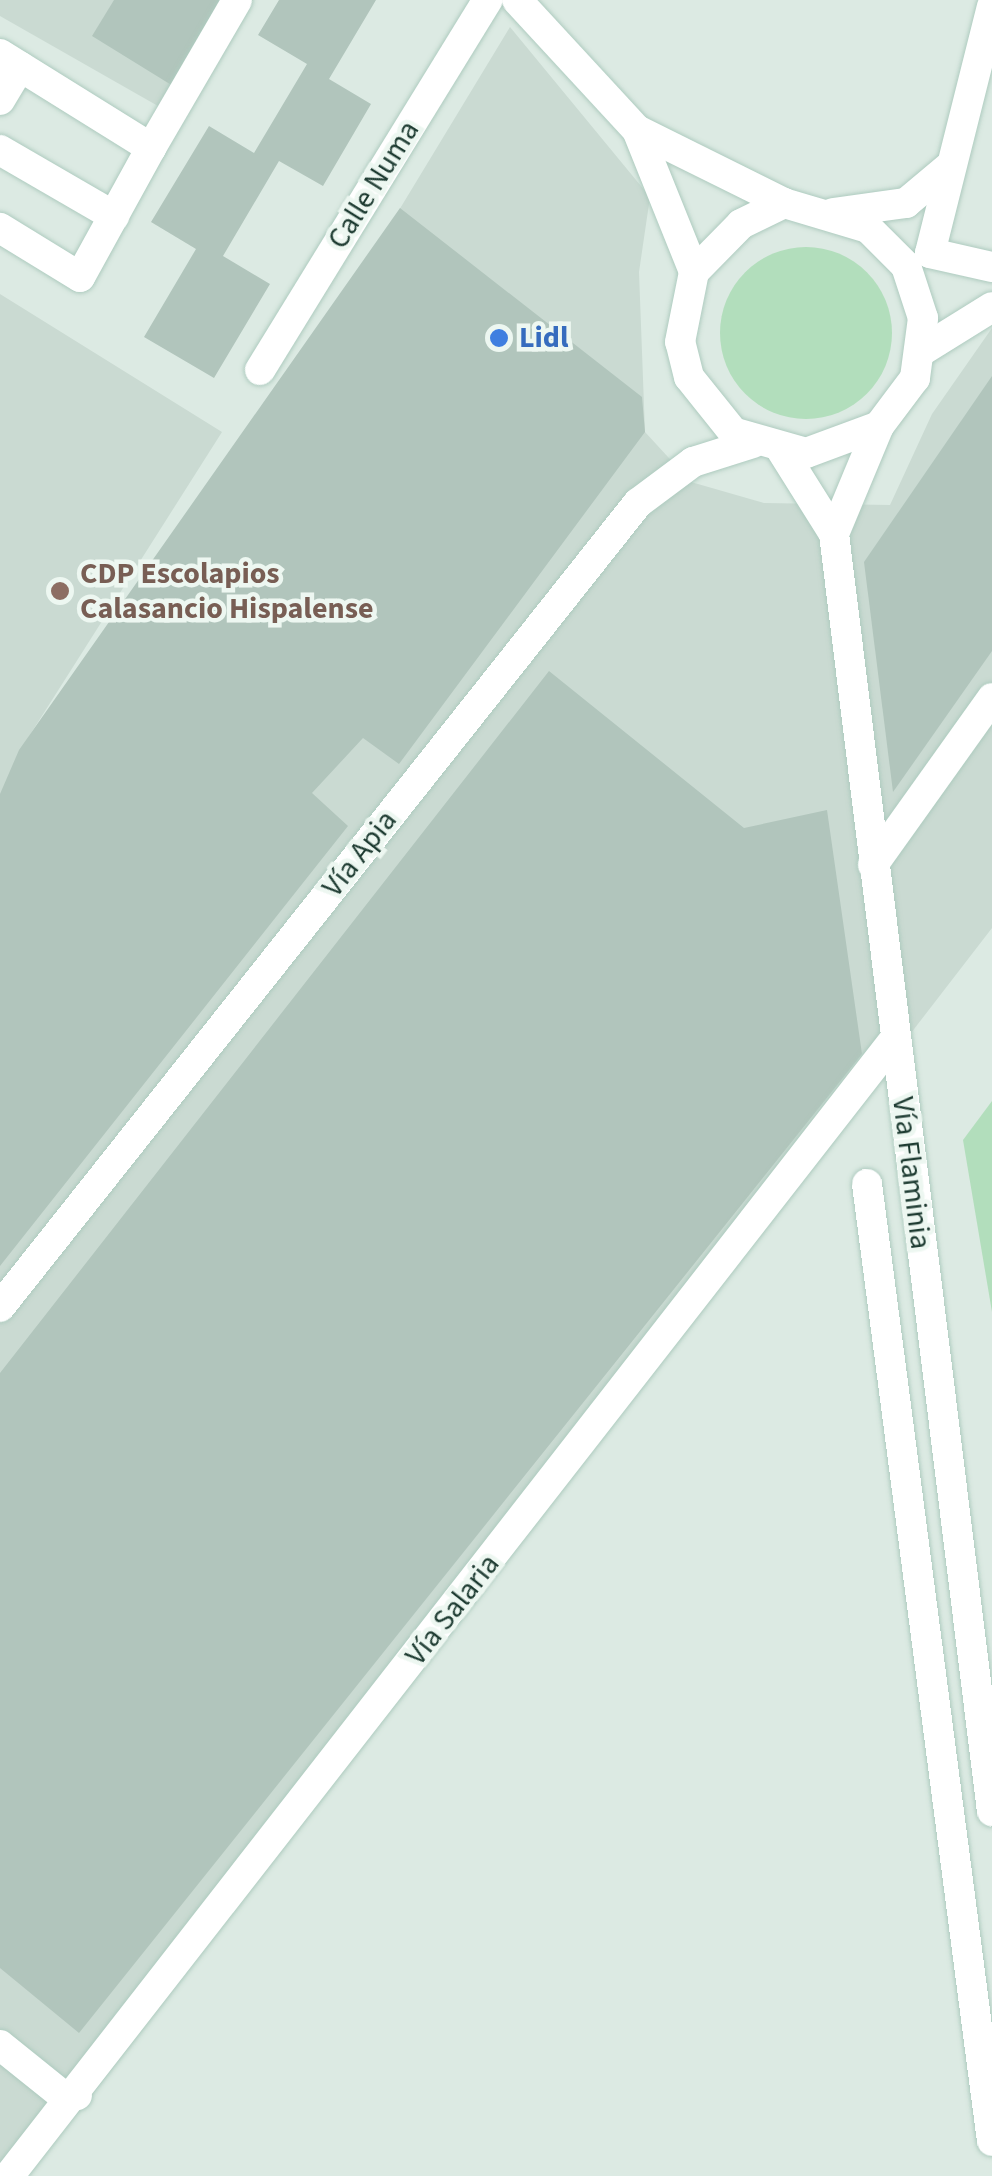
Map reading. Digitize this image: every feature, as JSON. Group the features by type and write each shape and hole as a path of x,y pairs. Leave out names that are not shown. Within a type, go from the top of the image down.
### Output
{"street":[{"path":"0,228 80,277 237,0"},
{"name":"Calle Numa","path":"260,370 488,0"},
{"path":"517,0 636,130 694,272"},
{"path":"784,203 741,224 694,272 682,306 688,377 707,408 767,447 844,445 879,426 914,378 922,350 918,260 992,8"},
{"path":"0,100 10,61 151,148"},
{"path":"636,130 784,203 833,213 868,228 918,260 992,267"},
{"path":"0,150 114,216"},
{"path":"833,213 906,203 948,167"},
{"path":"922,350 992,307"},
{"name":"Vía Flaminia","path":"879,426 834,534 992,1810"},
{"name":"Vía Flaminia","path":"767,447 834,534"},
{"name":"Vía Apia","path":"0,1308 638,503 693,462 767,447"},
{"path":"873,864 992,698"},
{"name":"Vía Salaria","path":"9,2176 77,2095 894,1040"},
{"path":"867,1184 992,2141"},
{"path":"0,2046 60,2094 77,2095"}],"shaded area":[{"path":"0,0 237,0 172,114 0,16"},
{"path":"510,27 650,197 639,272 645,432 691,482 764,503 890,505 932,414 992,328 992,928 78,2113 12,2176 0,2176 0,294 222,432 26,741 267,428"}],"green space":[{"path":"806,247 839,254 867,272 885,300 892,333 885,366 867,394 839,412 806,419 773,412 745,394 727,366 720,333 727,300 745,272 773,254"},
{"path":"992,1101 992,1312 963,1140"}],"building":[{"path":"114,0 226,0 173,86 92,36"},
{"path":"279,0 376,0 329,79 371,104 323,186 279,161 223,256 270,284 214,378 144,337 196,249 151,222 209,126 254,153 307,64 258,35"},
{"path":"400,208 642,397 645,432 399,764 363,738 312,793 348,826 0,1266 0,794 19,750"},
{"path":"992,376 992,651 893,792 864,562"},
{"path":"549,671 744,828 827,810 862,1054 79,2033 0,1968 0,1373"}],"place":[{"name":"Lidl","path":"499,338"},
{"name":"CDP Escolapios Calasancio Hispalense","path":"60,591"}]}
